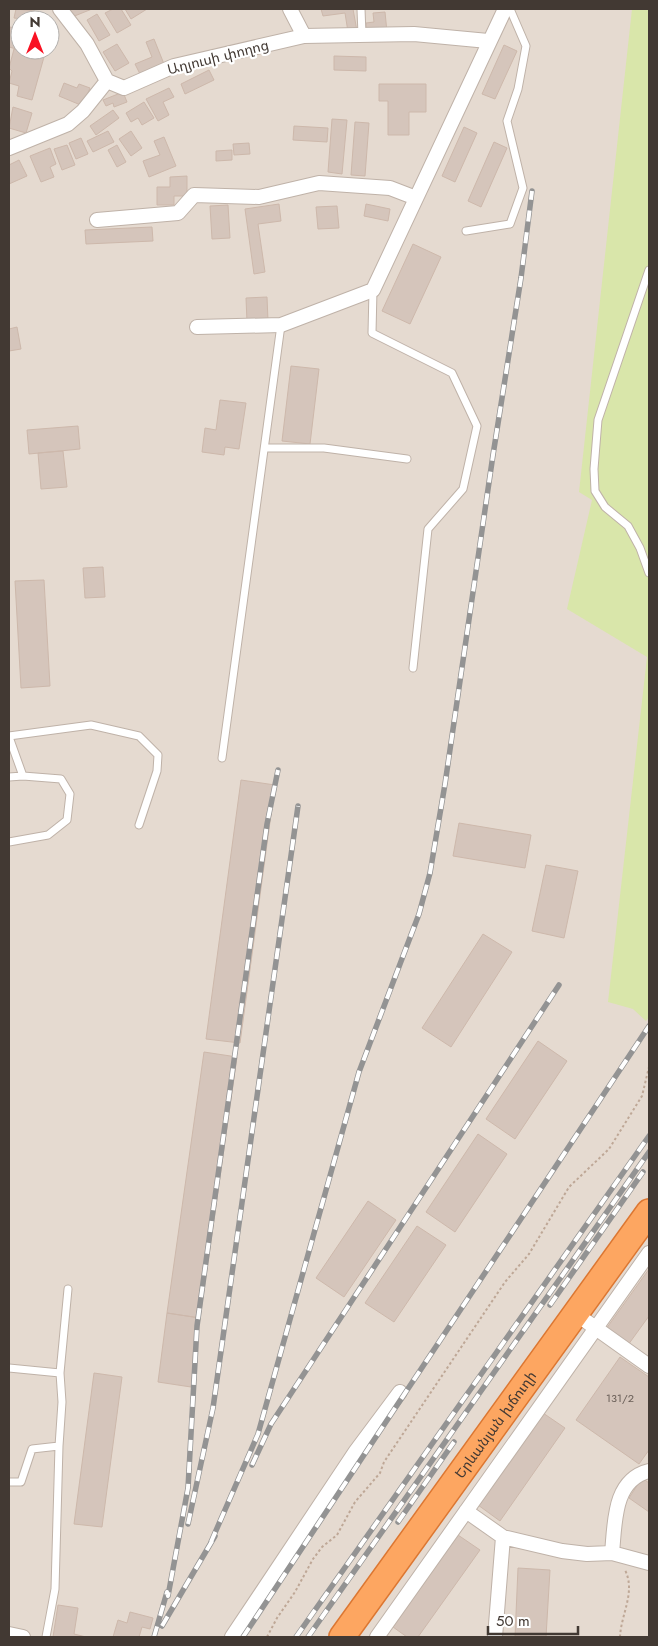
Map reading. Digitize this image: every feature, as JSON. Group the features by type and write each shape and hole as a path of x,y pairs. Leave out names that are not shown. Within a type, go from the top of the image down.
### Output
{"highway":[{"name":"Երևանյան խճուղի","path":"342,1637 586,1321 649,1213"}],"street":[{"path":"9,148 68,124 83,112 107,81 87,44 60,9"},
{"path":"290,9 304,36"},
{"path":"197,327 281,325 373,290 488,41 505,9"},
{"name":"Աղյուսի փողոց","path":"107,81 124,88 174,66 304,36 414,34 488,41"},
{"path":"97,220 178,213 194,195 259,197 319,183 390,188 416,198"},
{"path":"377,1637 466,1511 586,1321 649,1253"},
{"path":"586,1321 649,1366"},
{"path":"232,1637 356,1451 400,1392"},
{"path":"612,1554 622,1491 640,1474 649,1471"},
{"path":"466,1511 503,1537 562,1551 586,1554 612,1554 649,1563"},
{"path":"495,1637 503,1537"},
{"path":"9,1634 23,1637"}],"lane":[{"path":"361,9 362,35"},
{"path":"466,231 510,224 522,188 506,121 518,89 526,46 510,9"},
{"path":"649,270 598,420 594,469 595,491 606,507 628,526 640,548 649,573"},
{"path":"373,290 372,333 452,373 477,426 463,489 428,529 413,668"},
{"path":"222,758 281,325"},
{"path":"265,448 324,448 407,458"},
{"path":"22,776 9,737 91,725 139,736 158,755 157,771 139,825"},
{"path":"9,777 61,779 70,794 67,820 48,835 9,842"},
{"path":"46,1637 55,1589 62,1402 60,1373 68,1289"},
{"path":"9,1368 60,1373"},
{"path":"9,1482 21,1482 32,1449 59,1446"}],"path":[{"path":"267,1637 313,1559 322,1547 337,1535 355,1502 380,1473 384,1462 493,1299 529,1254 569,1187 609,1148 642,1096 649,1067"},
{"path":"612,1554 621,1562 629,1578 629,1593 620,1625 620,1637"}],"shaded area":[{"path":"9,9 649,9 649,1637 9,1637"}],"green space":[{"path":"632,9 649,9 649,1017 646,1021 633,1009 608,1002 647,657 567,609 592,500 579,492"}],"building":[{"path":"68,9 92,9 72,17"},
{"path":"113,9 121,9 131,25 117,33 105,13"},
{"path":"125,9 147,9 131,19"},
{"path":"321,9 353,9 357,31 348,32 345,13 323,16"},
{"path":"385,12 387,32 366,33 366,23 374,22 373,13"},
{"path":"97,14 110,35 99,41 87,20"},
{"path":"154,39 164,64 140,74 135,64 152,57 146,42"},
{"path":"117,44 129,63 115,71 103,52"},
{"path":"504,45 517,51 495,99 482,94"},
{"path":"334,56 366,57 366,71 334,70"},
{"path":"11,60 43,60 32,100 17,96 19,86 9,83 12,71 9,68"},
{"path":"209,70 214,80 185,94 181,84"},
{"path":"64,83 77,88 79,84 90,88 83,106 59,96"},
{"path":"379,84 426,84 426,112 409,112 409,135 388,135 388,101 379,101"},
{"path":"169,88 174,97 163,102 169,115 158,121 146,99"},
{"path":"123,92 127,102 114,107 113,103 106,106 103,100"},
{"path":"144,102 154,118 142,125 138,118 131,122 126,113"},
{"path":"13,107 32,113 26,133 9,128"},
{"path":"113,110 119,118 96,135 90,126"},
{"path":"332,119 347,120 342,174 328,172"},
{"path":"355,122 369,123 365,176 351,175"},
{"path":"294,126 328,128 327,142 293,140"},
{"path":"464,127 477,133 455,182 442,176"},
{"path":"108,131 114,142 93,152 87,141"},
{"path":"131,131 142,148 131,156 119,139"},
{"path":"164,137 176,166 149,177 143,161 160,155 154,141"},
{"path":"81,138 88,154 76,159 69,143"},
{"path":"494,142 507,148 481,207 468,201"},
{"path":"249,143 250,154 234,155 233,144"},
{"path":"67,145 75,165 62,170 54,149"},
{"path":"117,145 126,162 117,167 108,150"},
{"path":"50,148 56,164 50,167 54,177 41,182 30,156"},
{"path":"232,150 232,160 216,161 216,151"},
{"path":"19,160 27,176 9,184 9,165"},
{"path":"187,176 187,196 174,196 174,205 157,205 157,187 170,187 170,177"},
{"path":"279,204 281,221 258,224 265,272 254,274 245,209"},
{"path":"366,204 390,209 388,221 364,216"},
{"path":"228,205 230,238 212,239 210,206"},
{"path":"337,206 339,228 318,229 316,207"},
{"path":"152,227 153,241 86,244 85,230"},
{"path":"413,244 441,257 410,324 382,311"},
{"path":"267,297 268,321 247,322 246,298"},
{"path":"17,327 21,349 9,351 9,329"},
{"path":"291,366 319,369 310,444 282,441"},
{"path":"220,400 246,403 239,449 225,447 224,455 202,452 205,428 216,430"},
{"path":"78,426 80,449 29,454 27,430"},
{"path":"63,451 67,487 41,489 38,453"},
{"path":"103,567 105,597 85,598 83,568"},
{"path":"44,580 50,686 21,688 15,581"},
{"path":"241,780 275,785 240,1043 206,1039"},
{"path":"459,823 531,835 525,868 453,856"},
{"path":"546,865 578,871 564,938 532,931"},
{"path":"483,934 512,952 451,1047 422,1028"},
{"path":"538,1041 567,1061 515,1139 486,1119"},
{"path":"204,1052 237,1057 200,1318 167,1313"},
{"path":"478,1134 507,1154 455,1232 426,1212"},
{"path":"368,1201 396,1220 344,1297 316,1278"},
{"path":"417,1226 446,1245 394,1322 365,1303"},
{"path":"649,1269 649,1316 628,1345 606,1329"},
{"path":"167,1313 200,1318 191,1387 158,1382"},
{"path":"620,1357 649,1377 649,1450 639,1464 576,1420"},
{"path":"94,1373 122,1377 102,1527 74,1524"},
{"path":"543,1413 565,1428 500,1521 478,1505"},
{"path":"642,1478 649,1483 649,1512 629,1498"},
{"path":"458,1535 480,1550 418,1637 407,1637 393,1627"},
{"path":"518,1568 550,1570 546,1637 515,1637"},
{"path":"58,1605 78,1608 74,1634 86,1637 53,1637"},
{"path":"130,1612 153,1618 150,1629 142,1627 139,1637 113,1637 118,1620 127,1623"}],"railway":[{"path":"211,1542 258,1434 359,1072 419,914 430,873 521,278 532,191"},
{"path":"154,1637 167,1592 168,1596 188,1488 197,1326 267,824 278,770"},
{"path":"188,1524 213,1408 298,806"},
{"path":"252,1465 271,1424 559,985"},
{"path":"243,1637 649,1026"},
{"path":"296,1637 649,1136"},
{"path":"308,1637 649,1152"},
{"path":"550,1305 643,1172"},
{"path":"398,1522 454,1442"},
{"path":"162,1626 215,1536"}]}
